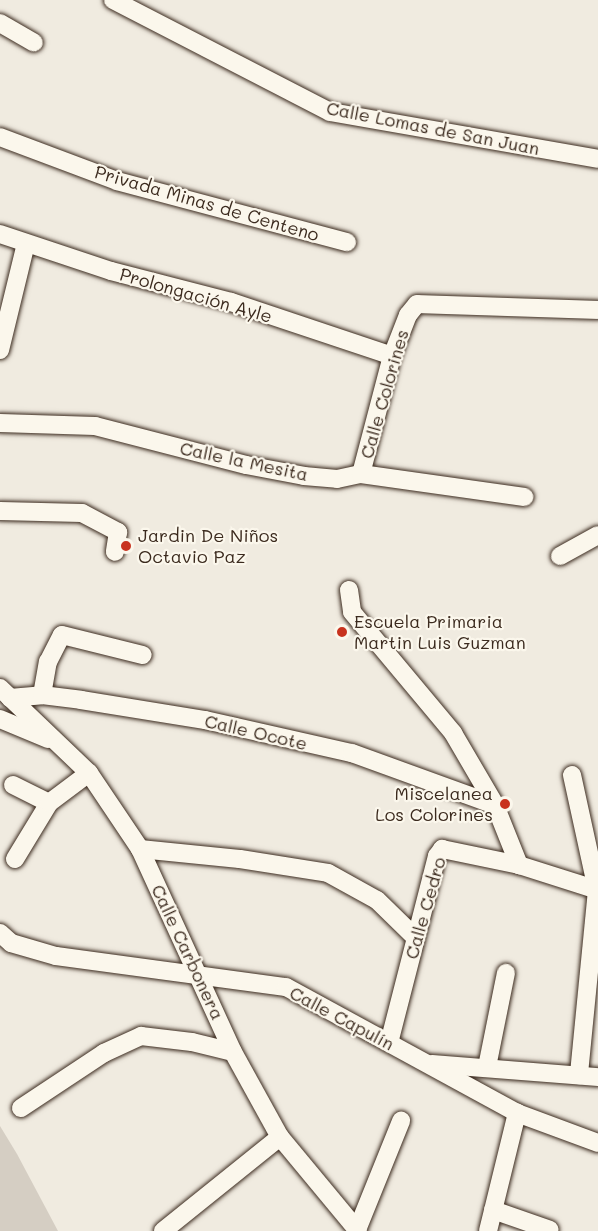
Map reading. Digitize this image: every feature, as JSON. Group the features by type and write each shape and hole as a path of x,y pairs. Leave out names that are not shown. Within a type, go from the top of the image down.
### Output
{"street":[{"name":"Calle Lomas de San Juan","path":"113,0 330,112 598,159"},
{"path":"0,23 34,43"},
{"name":"Privada Minas de Centeno","path":"0,137 117,181 347,242"},
{"name":"Prolongación Ayle","path":"0,234 111,272 231,302 392,356"},
{"path":"0,350 26,243"},
{"name":"Calle Colorines","path":"361,474 392,356 408,315 417,303 598,310"},
{"name":"Calle la Mesita","path":"0,423 95,426 246,465 304,476 337,479 361,474 524,497"},
{"path":"0,512 82,513 118,532 115,552"},
{"path":"560,556 598,535"},
{"path":"349,590 351,612 453,733 495,805 519,865 598,890"},
{"path":"42,695 48,662 62,635 143,655"},
{"name":"Calle Ocote","path":"5,693 42,695 205,720 351,753 495,805"},
{"name":"Calle Carbonera","path":"5,693 89,773 140,849 233,1052 280,1137 358,1231"},
{"path":"0,719 60,743"},
{"path":"15,859 49,803 89,773"},
{"path":"572,775 598,890 579,1074"},
{"path":"13,785 49,803"},
{"path":"140,849 240,859 328,873 377,900 416,938"},
{"name":"Calle Cedro","path":"389,1043 437,856 442,849 519,865"},
{"name":"Calle Capulín","path":"0,933 11,943 56,956 286,987 517,1113 598,1143"},
{"path":"488,1067 506,973"},
{"path":"21,1108 104,1053 141,1036 192,1042 233,1052"},
{"path":"428,1064 598,1077"},
{"path":"488,1231 517,1113"},
{"path":"358,1231 401,1121"},
{"path":"163,1231 280,1137"},
{"path":"493,1210 550,1230"}],"shaded area":[{"path":"0,1126 17,1154 58,1231 0,1231"}],"place":[{"name":"Jardin De Niños Octavio Paz","path":"126,546"},
{"name":"Escuela Primaria Martin Luis Guzman","path":"342,632"},
{"name":"Miscelanea Los Colorines","path":"505,804"}]}
